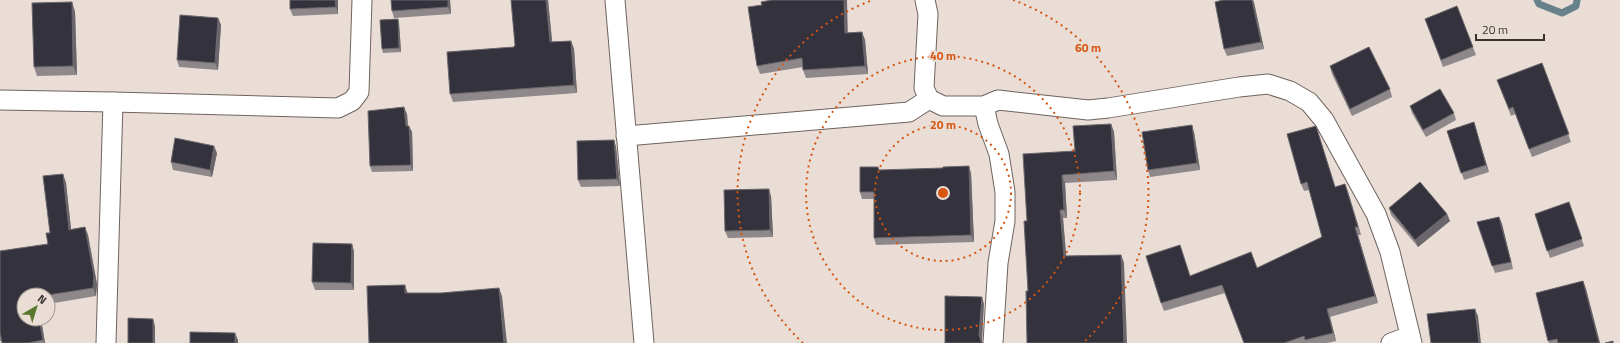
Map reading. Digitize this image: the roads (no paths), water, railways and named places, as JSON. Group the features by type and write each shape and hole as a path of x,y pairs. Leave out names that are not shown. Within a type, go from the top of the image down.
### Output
{"street":[{"path":"0,100 338,108 352,101 359,92 362,0"},
{"path":"615,0 644,343"},
{"path":"925,0 928,14 924,88 929,99 943,106 984,106 998,100 1010,100 1088,110 1268,84 1290,91 1309,102 1324,120 1376,214 1390,252 1411,340 1391,343"},
{"path":"626,136 909,112 929,99"},
{"path":"106,343 113,102"},
{"path":"984,106 988,124 999,154 1005,192 1005,221 998,263 993,343"}],"waterway":[{"path":"1537,0 1539,4 1562,13 1576,6 1577,0"}]}
